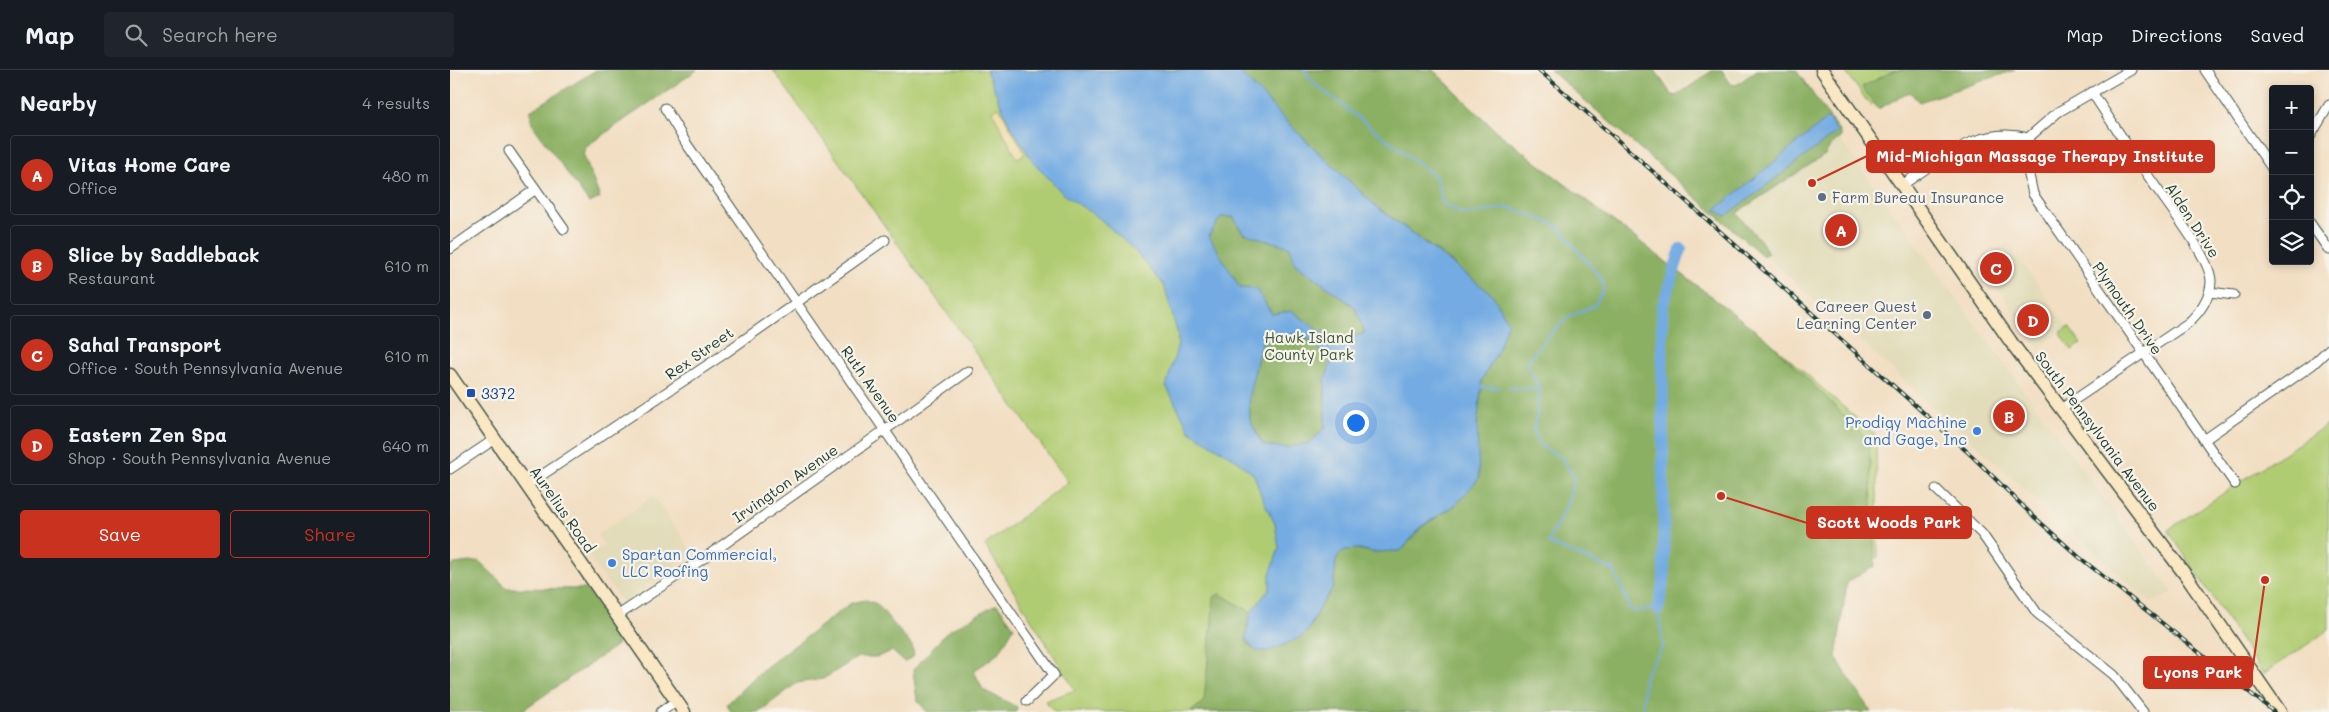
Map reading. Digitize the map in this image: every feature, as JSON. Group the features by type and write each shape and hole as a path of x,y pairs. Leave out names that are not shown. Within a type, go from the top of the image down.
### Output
{"main road":[{"name":"South Pennsylvania Avenue","path":"1822,70 2061,409 2181,570 2280,712"},
{"name":"Aurelius Road","path":"450,375 680,707"}],"street":[{"path":"1902,185 1954,150 1970,142 2002,134 2014,134 2028,138 2058,112 2131,70"},
{"path":"2205,70 2269,163"},
{"name":"Alden Drive","path":"2092,92 2200,251 2209,271 2211,280 2210,292"},
{"path":"2314,130 2329,105"},
{"name":"Ruth Avenue","path":"665,108 686,143 1054,675 1027,701"},
{"name":"Plymouth Drive","path":"2028,138 2027,166 2033,194 2235,484"},
{"path":"510,151 564,228"},
{"path":"450,249 536,189"},
{"path":"2314,229 2329,250"},
{"name":"Rex Street","path":"527,485 721,356 885,240"},
{"path":"2061,409 2195,316 2210,292 2234,295"},
{"path":"2204,440 2312,365 2329,349"},
{"name":"Irvington Avenue","path":"617,616 968,371"},
{"path":"450,469 494,439"},
{"path":"1936,489 1982,534 2037,613 2114,675 2143,712"},
{"path":"661,712 680,707"}],"shaded area":[{"path":"1660,70 1708,70 1676,93"},
{"path":"1726,70 1752,70 1734,83"},
{"path":"1821,114 2173,593 2151,603 1722,216"},
{"path":"2008,242 2067,327 2039,348 1980,262"},
{"path":"653,496 693,553 623,603 588,556 604,545 598,535"}],"green space":[{"path":"596,70 697,70 588,145 583,153 600,198 589,203 532,124 530,111"},
{"name":"Hawk Island County Park","path":"773,70 1433,70 1497,132 1769,341 1876,436 1878,557 1842,575 1827,659 1863,712 1054,712 1045,701 1075,690 985,545 1068,482"},
{"path":"1238,70 1433,70 1497,132 1769,341 1869,440 1875,566 1847,582 1836,658 1871,712 1191,712 1204,701 1214,597 1220,594 1251,612 1246,639 1252,648 1267,650 1276,648 1302,635 1311,626 1319,608 1332,589 1336,560 1341,552 1349,549 1374,552 1401,551 1422,527 1457,504 1477,426 1482,380 1497,353 1454,264 1377,207 1296,131"},
{"path":"1550,70 1655,70 1671,94 1676,96 1713,70 1722,70 1731,84 1736,85 1757,70 1796,70 1839,131 1841,137 1830,146 1825,155 1737,214 1761,241 1768,253 1763,256"},
{"path":"1844,70 1961,70 1909,85 1870,105"},
{"path":"1895,70 2015,70 1919,102 1910,92 1878,109 1862,87"},
{"path":"1221,217 1233,217 1243,233 1290,247 1295,264 1355,307 1365,333 1343,340 1318,330 1292,311 1272,314 1256,289 1240,288 1208,236"},
{"path":"2069,327 2081,344 2072,350 2060,333"},
{"path":"1297,333 1311,341 1331,362 1325,380 1325,427 1310,443 1285,448 1263,445 1250,420 1249,395 1261,343"},
{"path":"2328,424 2329,630 2263,674 2168,530"},
{"path":"479,561 507,588 586,589 621,633 617,645 520,712 450,712 450,567 454,564"},
{"path":"866,600 877,604 912,646 914,656 904,662 892,651 877,657 858,657 823,679 797,683 759,712 731,712 727,704 762,670 851,603"},
{"path":"997,604 1014,627 999,653 974,671 983,690 1017,707 1016,712 927,712 917,700 913,670 948,631"}],"sand":[{"path":"999,107 1025,154 1017,158 992,111"}],"water":[{"path":"986,70 1238,70 1296,131 1377,207 1492,294 1508,322 1497,353 1482,380 1477,426 1479,478 1457,504 1422,526 1401,551 1372,552 1359,549 1345,550 1340,553 1336,560 1333,588 1319,608 1308,631 1301,637 1267,651 1256,651 1247,641 1246,634 1251,612 1270,588 1270,574 1279,548 1275,524 1262,498 1254,475 1235,459 1190,431 1166,386 1178,344 1178,335 1164,285 1134,250 1099,218 1063,194 1031,159 1008,121","holes":["1221,217 1233,217 1243,233 1290,247 1295,264 1355,307 1365,333 1342,340 1318,330 1292,311 1272,314 1256,289 1240,288 1209,236","1297,333 1311,341 1331,362 1325,380 1325,427 1310,443 1285,448 1263,445 1250,420 1249,395 1261,343"]},
{"path":"1828,118 1837,132 1726,216 1715,210"}],"waterway":[{"path":"1304,70 1317,86 1436,177 1443,204 1465,215 1508,207 1557,225 1604,282 1602,293 1595,305 1568,317 1546,338 1526,363 1540,389 1534,431 1540,445 1563,459 1574,477 1569,500 1548,543 1614,570 1631,611 1658,609 1663,646 1644,677 1643,712"},
{"path":"1658,609 1664,579 1662,308 1681,249"},
{"path":"1480,387 1500,388"},
{"path":"1508,388 1540,389"}],"railway":[{"path":"1539,70 1972,456 2032,515 2079,557 2274,712"}],"place":[{"name":"Mid-Michigan Massage Therapy Institute","path":"1812,183"},
{"name":"Farm Bureau Insurance","path":"1822,197"},
{"name":"Vitas Home Care","path":"1841,230"},
{"name":"Sahal Transport","path":"1996,268"},
{"name":"Career Quest Learning Center","path":"1927,315"},
{"name":"Eastern Zen Spa","path":"2033,320"},
{"name":"3372","path":"471,393"},
{"name":"Slice by Saddleback","path":"2009,416"},
{"name":"Prodigy Machine and Gage, Inc","path":"1977,431"},
{"name":"Scott Woods Park","path":"1721,496"},
{"name":"Spartan Commercial, LLC Roofing","path":"612,563"},
{"name":"Lyons Park","path":"2265,580"}]}
